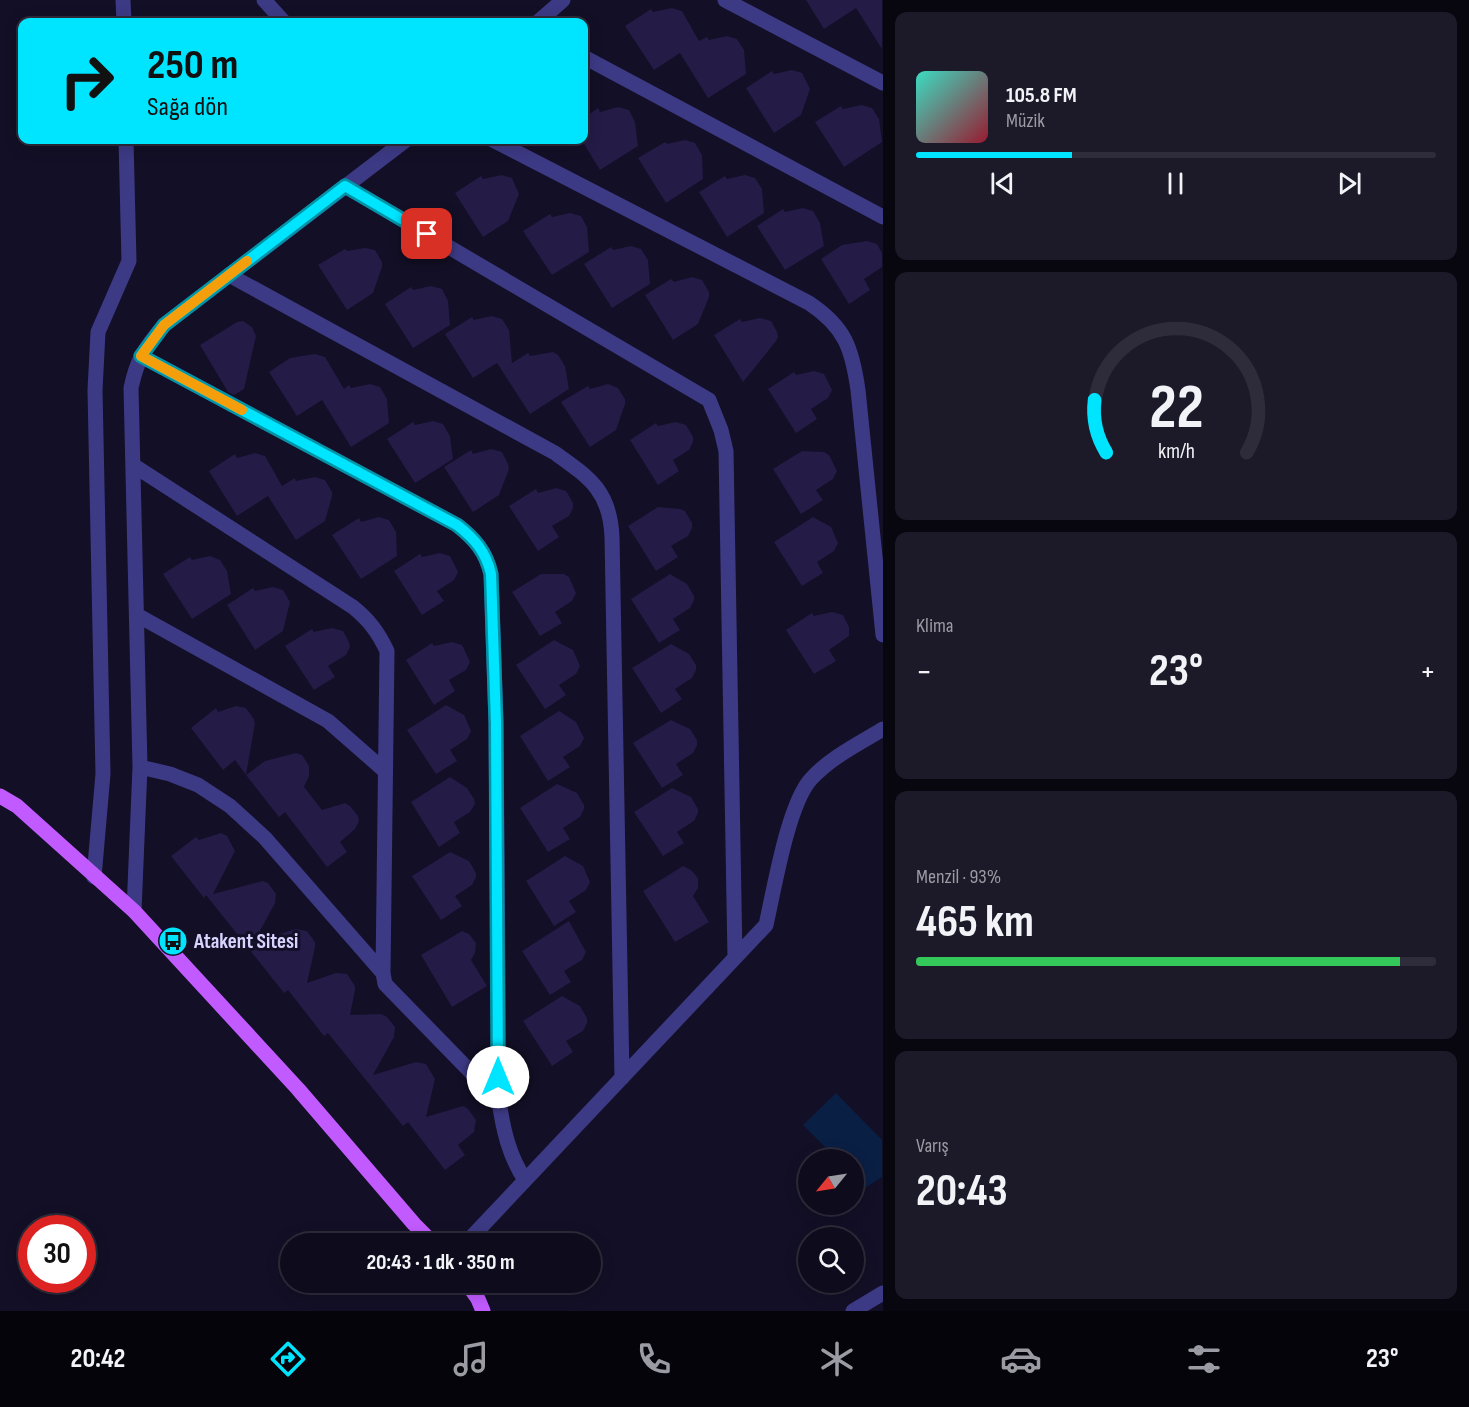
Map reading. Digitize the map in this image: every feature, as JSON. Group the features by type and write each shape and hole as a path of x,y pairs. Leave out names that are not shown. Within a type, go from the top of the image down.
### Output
{"main road":[{"path":"0,796 17,806 134,911 298,1089 423,1233"},
{"path":"474,1293 483,1311"}],"street":[{"path":"123,0 124,18"},
{"path":"264,0 280,18"},
{"path":"543,18 563,0"},
{"path":"725,0 882,82"},
{"path":"588,59 882,217"},
{"path":"94,877 103,774 95,402 98,332 129,261 126,144"},
{"path":"134,911 140,767 131,388 136,366 164,325 401,144"},
{"path":"501,144 809,303 829,317 840,330 849,346 858,390 882,635"},
{"path":"345,186 709,400 721,430 726,451 735,957"},
{"path":"229,275 555,453 584,474 598,488 607,503 612,520 621,1078"},
{"path":"141,356 457,525 472,536 488,560 491,574 496,723 498,1101 509,1148 525,1180"},
{"path":"133,465 353,607 367,618 379,633 387,651 383,973 386,984 498,1101"},
{"path":"137,615 321,716 386,771"},
{"path":"475,1233 766,925 798,800 809,781 824,766 882,729"},
{"path":"140,767 170,774 198,785 230,806 265,838 383,973"},
{"path":"853,1311 882,1293"}],"water":[{"path":"836,1093 882,1140 882,1177 865,1188 864,1149 827,1149 803,1125"}],"building":[{"path":"806,0 882,0 882,49 856,8 824,29"},
{"path":"672,8 682,11 699,41 707,37 709,40 727,36 737,39 744,50 746,74 708,98 680,53 654,70 625,26 651,9 653,12"},
{"path":"792,70 802,73 810,89 801,115 774,133 746,88 772,71 774,74"},
{"path":"862,105 872,108 879,119 882,142 844,167 815,122 841,106 843,109"},
{"path":"618,107 629,110 635,122 638,146 600,170 584,144 588,144 588,115 598,108 600,112"},
{"path":"685,140 695,143 702,155 703,179 666,203 638,158 665,142 667,144"},
{"path":"502,175 512,178 519,194 508,221 483,237 455,193 481,176 483,179"},
{"path":"745,175 755,178 762,189 764,213 727,237 699,192 725,176 727,179"},
{"path":"803,208 813,211 820,223 824,246 785,270 757,226 783,209 785,212"},
{"path":"570,213 581,216 587,227 589,252 552,275 523,231 550,214 552,217"},
{"path":"867,241 877,244 882,253 882,267 864,279 870,290 849,304 821,259 842,245"},
{"path":"631,246 641,249 648,260 650,284 612,308 584,264 611,247 613,250"},
{"path":"365,248 375,250 382,262 382,267 373,293 347,310 318,265 345,249 347,251"},
{"path":"692,277 702,280 709,292 709,297 698,324 673,340 645,295 671,279 674,282"},
{"path":"431,286 442,289 448,301 450,325 413,348 385,304 411,287 413,290"},
{"path":"492,316 502,319 509,330 512,363 528,353 530,356 553,352 558,355 565,366 569,389 530,414 497,363 473,378 445,334 472,317 474,320"},
{"path":"760,318 771,321 778,337 743,382 714,335 740,319 742,322"},
{"path":"243,321 252,327 256,336 244,389 234,395 228,392 200,345 237,322"},
{"path":"315,354 325,357 344,389 349,385 351,388 370,384 380,387 387,399 389,423 351,447 322,400 297,416 269,372 290,358"},
{"path":"814,371 824,374 832,390 828,398 811,409 817,419 796,433 768,389 794,372 796,375"},
{"path":"608,384 618,388 625,399 625,404 616,430 590,447 561,402 588,386 590,389"},
{"path":"433,421 443,424 450,436 453,459 415,483 387,439 413,422 415,425"},
{"path":"676,422 686,425 693,437 693,442 689,450 673,460 679,471 658,485 630,440 656,423 658,426"},
{"path":"491,449 502,452 509,469 499,495 473,512 444,467 471,450 473,454"},
{"path":"802,451 824,452 829,455 837,471 833,479 816,490 823,500 801,514 773,469"},
{"path":"255,453 265,456 282,486 295,478 296,481 315,477 325,480 332,496 325,521 296,540 268,496 237,516 209,471 235,454 237,458"},
{"path":"556,488 566,491 573,503 573,508 569,516 552,526 559,537 538,551 509,506 536,489 538,493"},
{"path":"658,507 685,511 692,523 692,528 688,536 671,546 678,557 656,571 628,526"},
{"path":"379,517 389,520 396,532 397,556 361,579 332,535 359,518 361,522"},
{"path":"813,517 831,527 838,543 834,551 817,562 823,573 802,586 774,542"},
{"path":"440,553 450,556 458,572 454,580 437,591 444,601 422,615 394,571 420,554 422,557"},
{"path":"210,556 220,560 227,571 231,594 192,619 163,574 190,557 192,560"},
{"path":"541,574 564,574 569,577 576,593 572,601 555,612 562,623 540,636 512,592"},
{"path":"670,574 687,584 694,600 690,608 673,619 680,630 659,643 631,599"},
{"path":"273,587 283,590 290,602 283,631 255,650 227,605 253,588 255,591"},
{"path":"832,612 843,615 849,627 849,636 829,650 836,661 814,674 786,630 812,613 814,616"},
{"path":"332,628 343,631 350,647 346,655 328,666 335,677 314,690 285,646 312,629 314,632"},
{"path":"554,640 573,650 580,666 576,674 559,685 566,695 545,709 516,665"},
{"path":"452,642 462,645 470,662 466,670 449,680 455,691 434,705 406,660 432,643 434,646"},
{"path":"671,644 689,654 696,665 696,670 692,678 675,689 682,699 661,713 632,668"},
{"path":"446,705 464,715 471,731 467,739 450,750 457,761 436,774 407,730"},
{"path":"236,706 246,708 255,723 246,775 235,760 223,770 191,728 216,708 218,712"},
{"path":"559,711 576,722 584,738 580,746 563,757 570,767 548,781 520,736"},
{"path":"671,720 690,729 697,740 697,745 693,753 676,764 683,775 662,788 633,743"},
{"path":"296,753 302,755 309,766 309,776 304,787 322,810 345,803 358,816 359,821 355,829 340,842 347,852 327,867 285,812 279,817 246,775 265,761"},
{"path":"450,777 467,788 475,804 470,812 454,822 460,833 439,847 411,802"},
{"path":"557,784 577,793 584,809 580,817 563,828 570,839 548,852 520,808"},
{"path":"672,788 691,797 698,813 694,821 677,832 684,843 663,856 634,812"},
{"path":"221,833 227,836 235,851 213,894 263,881 268,883 276,894 275,903 254,942 296,929 307,931 315,942 315,947 307,983 336,973 347,974 355,986 350,1015 381,1014 387,1017 395,1027 394,1037 373,1075 416,1062 426,1064 435,1079 426,1117 463,1106 476,1120 474,1132 458,1145 465,1155 445,1170 408,1122 403,1126 328,1033 324,1036 288,990 284,993 206,895 204,898 171,856 196,837 199,840"},
{"path":"450,852 469,861 476,877 472,885 455,896 462,906 441,920 412,876"},
{"path":"565,856 583,866 590,882 586,890 569,901 576,912 554,926 526,881"},
{"path":"683,866 691,870 698,878 698,888 693,896 709,922 675,942 643,891"},
{"path":"569,921 586,952 582,960 564,971 571,982 550,995 522,951"},
{"path":"462,931 469,934 476,943 475,953 471,960 487,986 452,1007 421,955"},
{"path":"562,996 580,1006 587,1018 587,1023 583,1031 566,1041 573,1052 552,1066 523,1021"}],"slow traffic":[{"path":"242,410 141,356 164,325 247,261"}],"place":[{"name":"Atakent Sitesi","path":"173,941"}],"route":[{"path":"427,234 345,186 164,325 141,356 457,525 472,536 488,560 491,574 496,723 498,1077"}]}
